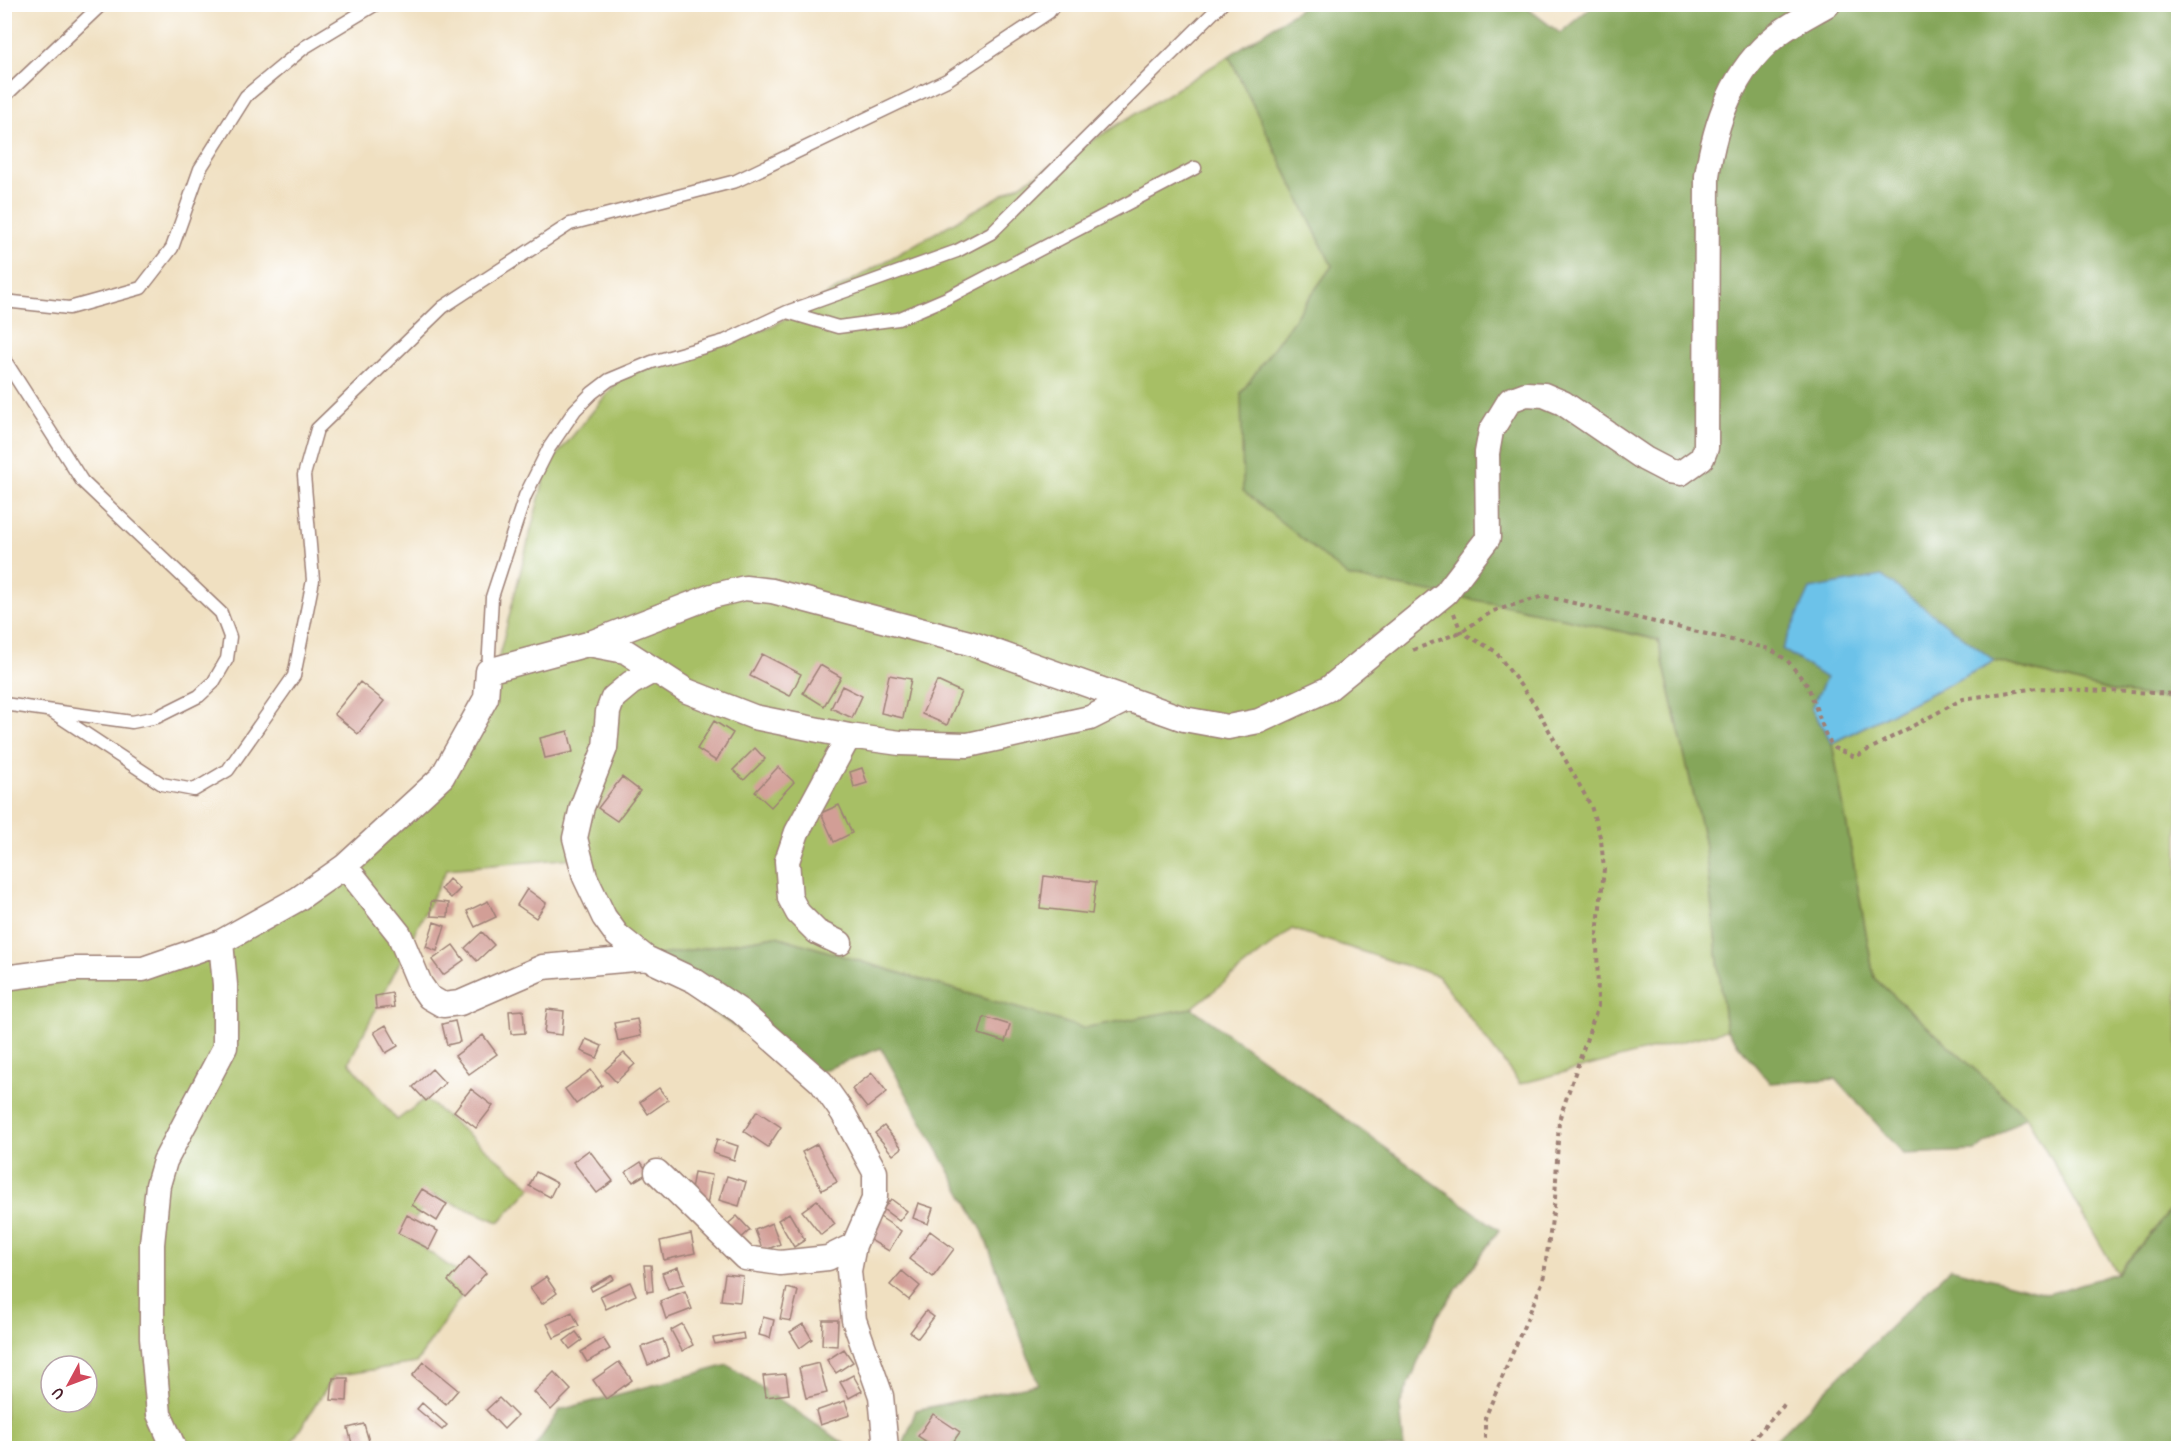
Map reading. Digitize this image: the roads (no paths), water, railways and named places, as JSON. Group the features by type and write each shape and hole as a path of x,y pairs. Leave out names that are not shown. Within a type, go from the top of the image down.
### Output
{"street":[{"path":"4,978 74,969 143,969 221,942 298,899 345,866 442,777 486,698 488,671 588,644 712,596 745,588 772,591 973,644 1184,719 1228,727 1259,721 1328,689 1446,593 1488,538 1487,453 1491,430 1510,400 1526,394 1544,395 1563,403 1645,459 1668,471 1681,473 1702,458 1706,448 1707,176 1712,144 1730,93 1744,68 1777,35 1828,4"},
{"path":"588,644 625,651 687,692 754,717 849,736 900,743 968,744 1090,718 1128,699"},
{"path":"653,671 631,682 613,698 608,712 605,748 582,807 575,838 585,877 604,917 617,934 646,958 695,981 740,1011 821,1082 843,1113 875,1172 875,1197 854,1245 849,1271 854,1320 881,1396 886,1449"},
{"path":"840,943 818,932 798,913 790,898 787,861 797,832 849,736"},
{"path":"345,866 399,934 420,984 429,997 443,1005 460,1003 543,967 646,958"},
{"path":"174,1449 159,1414 152,1338 152,1244 158,1185 165,1161 225,1047 225,985 221,942"},
{"path":"657,1172 745,1258 780,1263 828,1258 854,1245"}],"lane":[{"path":"4,97 102,4"},
{"path":"4,301 69,308 141,288 172,248 200,169 246,96 305,47 376,4"},
{"path":"51,711 162,784 194,790 228,770 294,676 313,580 304,476 317,429 443,307 570,224 736,181 947,80 1049,12 1055,4"},
{"path":"488,671 492,597 525,496 549,448 575,410 609,380 652,362 725,341 787,312 957,251 991,233 1222,4"},
{"path":"787,312 838,327 898,319 947,298 1195,168"},
{"path":"4,359 82,481 221,613 230,638 227,658 213,683 199,696 157,717 132,722 4,704"}],"water":[{"path":"1882,576 1995,661 1832,743 1811,708 1826,678 1782,649 1810,589"}]}
